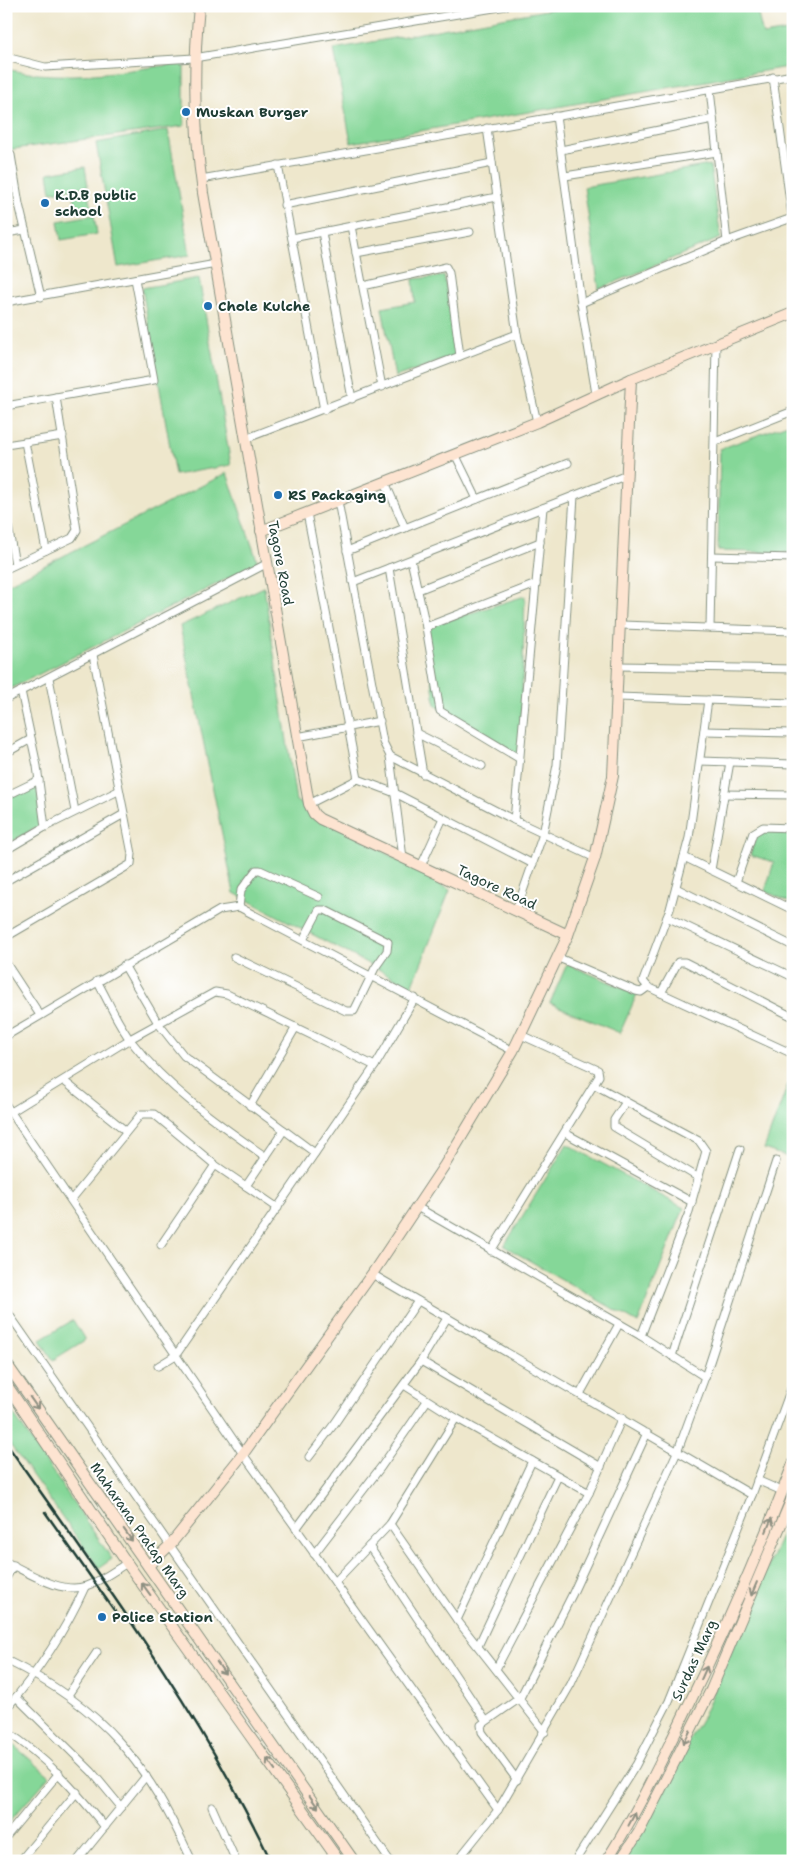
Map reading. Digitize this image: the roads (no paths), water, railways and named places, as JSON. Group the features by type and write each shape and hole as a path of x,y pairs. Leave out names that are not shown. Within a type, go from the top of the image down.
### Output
{"street":[{"name":"Tagore Road","path":"199,6 194,58 195,116 201,179 260,531 268,563 309,804 314,814 320,819 568,936"},
{"path":"6,57 45,66 194,58 506,6"},
{"path":"201,179 793,75"},
{"path":"581,303 727,241 792,221 773,77"},
{"path":"710,90 727,241"},
{"path":"556,116 581,303 596,394"},
{"path":"560,150 713,119"},
{"path":"487,128 517,334 536,422"},
{"path":"6,151 11,155 41,297"},
{"path":"564,176 717,152"},
{"path":"284,205 492,163"},
{"path":"278,166 324,410"},
{"path":"292,238 497,197"},
{"path":"351,226 382,387"},
{"path":"6,234 26,230"},
{"path":"322,232 352,399"},
{"path":"356,253 470,232"},
{"path":"6,302 216,264"},
{"path":"363,286 446,267 449,273 460,356"},
{"path":"6,406 154,380 135,279"},
{"path":"260,531 536,422 631,379 793,313"},
{"path":"245,439 517,334"},
{"path":"710,628 716,344"},
{"path":"148,1566 170,1545 243,1454 372,1274 417,1207 512,1052 568,936 595,858 613,776 622,625 631,379"},
{"path":"6,569 72,538 77,530 56,397"},
{"path":"714,442 793,411"},
{"path":"6,445 63,436"},
{"path":"25,442 46,550"},
{"path":"455,454 477,499"},
{"path":"347,551 568,463"},
{"path":"353,582 627,475"},
{"path":"385,482 405,528"},
{"path":"516,912 543,834 559,753 574,496"},
{"path":"338,501 383,742 390,756 402,858"},
{"path":"514,820 543,508"},
{"path":"307,513 358,779"},
{"path":"6,515 15,564"},
{"path":"418,590 540,542"},
{"path":"712,556 793,558"},
{"path":"411,560 426,627 440,711 520,759"},
{"path":"6,699 268,563"},
{"path":"389,568 423,774"},
{"path":"426,627 536,584"},
{"path":"622,625 793,631"},
{"path":"6,937 131,864 132,854 93,655"},
{"path":"619,666 793,669"},
{"path":"48,678 75,812"},
{"path":"21,692 32,739 45,827"},
{"path":"618,697 793,703"},
{"path":"708,700 689,838 667,917 644,976 644,984 793,1054"},
{"path":"297,737 380,721"},
{"path":"704,731 793,732"},
{"path":"416,733 482,766"},
{"path":"6,753 32,739"},
{"path":"390,756 514,820 595,858"},
{"path":"700,761 793,764"},
{"path":"711,870 730,762"},
{"path":"309,804 358,779 395,794 532,864"},
{"path":"6,796 39,780"},
{"path":"6,850 45,827 118,790"},
{"path":"724,794 793,795"},
{"path":"6,880 124,814"},
{"path":"420,866 443,818"},
{"path":"736,882 753,833 763,827 793,828"},
{"path":"684,857 793,910"},
{"path":"239,907 241,890 256,870 260,870 319,897"},
{"path":"676,888 793,946"},
{"path":"6,1036 220,910 239,907 415,998 512,1052"},
{"path":"234,957 351,1012 389,947 385,939 333,913 319,910 303,940"},
{"path":"667,917 793,978"},
{"path":"559,958 636,991 641,992 648,987"},
{"path":"661,993 678,962 685,962 793,1017"},
{"path":"6,963 40,1015"},
{"path":"124,965 158,1023 193,1064 315,1153"},
{"path":"97,981 130,1039 162,1078 266,1157"},
{"path":"11,1112 158,1023 208,995 221,992 374,1066"},
{"path":"158,1366 176,1355 374,1066 415,998"},
{"path":"250,1106 296,1028"},
{"path":"491,1250 599,1076 598,1070 521,1035"},
{"path":"64,1081 126,1131"},
{"path":"595,1085 703,1145 705,1158 692,1202 641,1336"},
{"path":"626,1102 614,1120 614,1126 699,1178"},
{"path":"6,1105 243,1454 498,1810"},
{"path":"71,1200 141,1114 154,1114 215,1165 278,1208"},
{"path":"246,1186 284,1130"},
{"path":"565,1133 692,1202"},
{"path":"672,1356 740,1149"},
{"path":"457,1861 498,1810 545,1732 571,1684 678,1450 705,1377 776,1161"},
{"path":"161,1245 215,1165"},
{"path":"417,1207 641,1336 705,1377"},
{"path":"372,1274 678,1450 752,1495"},
{"path":"309,1457 335,1423 418,1300"},
{"path":"6,1310 390,1861"},
{"path":"296,1529 404,1385 447,1318"},
{"path":"580,1394 619,1324"},
{"path":"421,1361 601,1467"},
{"name":"Maharana Pratap Marg","path":"7,1365 354,1861"},
{"path":"575,1861 636,1765 669,1701 752,1495 793,1383"},
{"name":"Maharana Pratap Marg","path":"6,1384 127,1563 339,1861"},
{"path":"404,1385 456,1418 589,1493"},
{"path":"314,1554 381,1467 427,1401"},
{"path":"335,1582 390,1524 456,1418"},
{"path":"496,1669 589,1493 622,1418"},
{"path":"516,1780 482,1732 481,1725 520,1698 572,1595 648,1433"},
{"path":"457,1620 532,1461"},
{"path":"64,1469 76,1462"},
{"name":"Surdas Marg","path":"606,1861 630,1824 698,1687 793,1464"},
{"path":"478,1646 558,1476"},
{"path":"757,1480 782,1492"},
{"name":"Surdas Marg","path":"620,1861 639,1832 711,1690 793,1496"},
{"path":"390,1524 457,1620 545,1732"},
{"path":"369,1546 486,1721"},
{"path":"6,1562 64,1587 85,1587 127,1563"},
{"path":"6,1578 14,1565"},
{"path":"6,1709 35,1674 76,1608 85,1587"},
{"path":"68,1695 97,1652"},
{"path":"198,1663 210,1653"},
{"path":"6,1660 35,1674 68,1695 121,1741 146,1776 191,1858 184,1861"},
{"path":"16,1697 92,1772 121,1807"},
{"path":"6,1731 42,1756 106,1826"},
{"path":"9,1835 59,1773"},
{"path":"76,1861 146,1776"},
{"path":"20,1861 76,1792"},
{"path":"212,1807 236,1861"},
{"path":"6,1825 9,1835"}],"railway":[{"path":"6,1443 113,1595 181,1698 213,1751 271,1861"},
{"path":"45,1512 121,1620"}],"place":[{"name":"Muskan Burger","path":"186,112"},
{"name":"K.D.B public school","path":"45,203"},
{"name":"Chole Kulche","path":"208,306"},
{"name":"RS Packaging","path":"278,495"},
{"name":"Police Station","path":"102,1617"}]}
